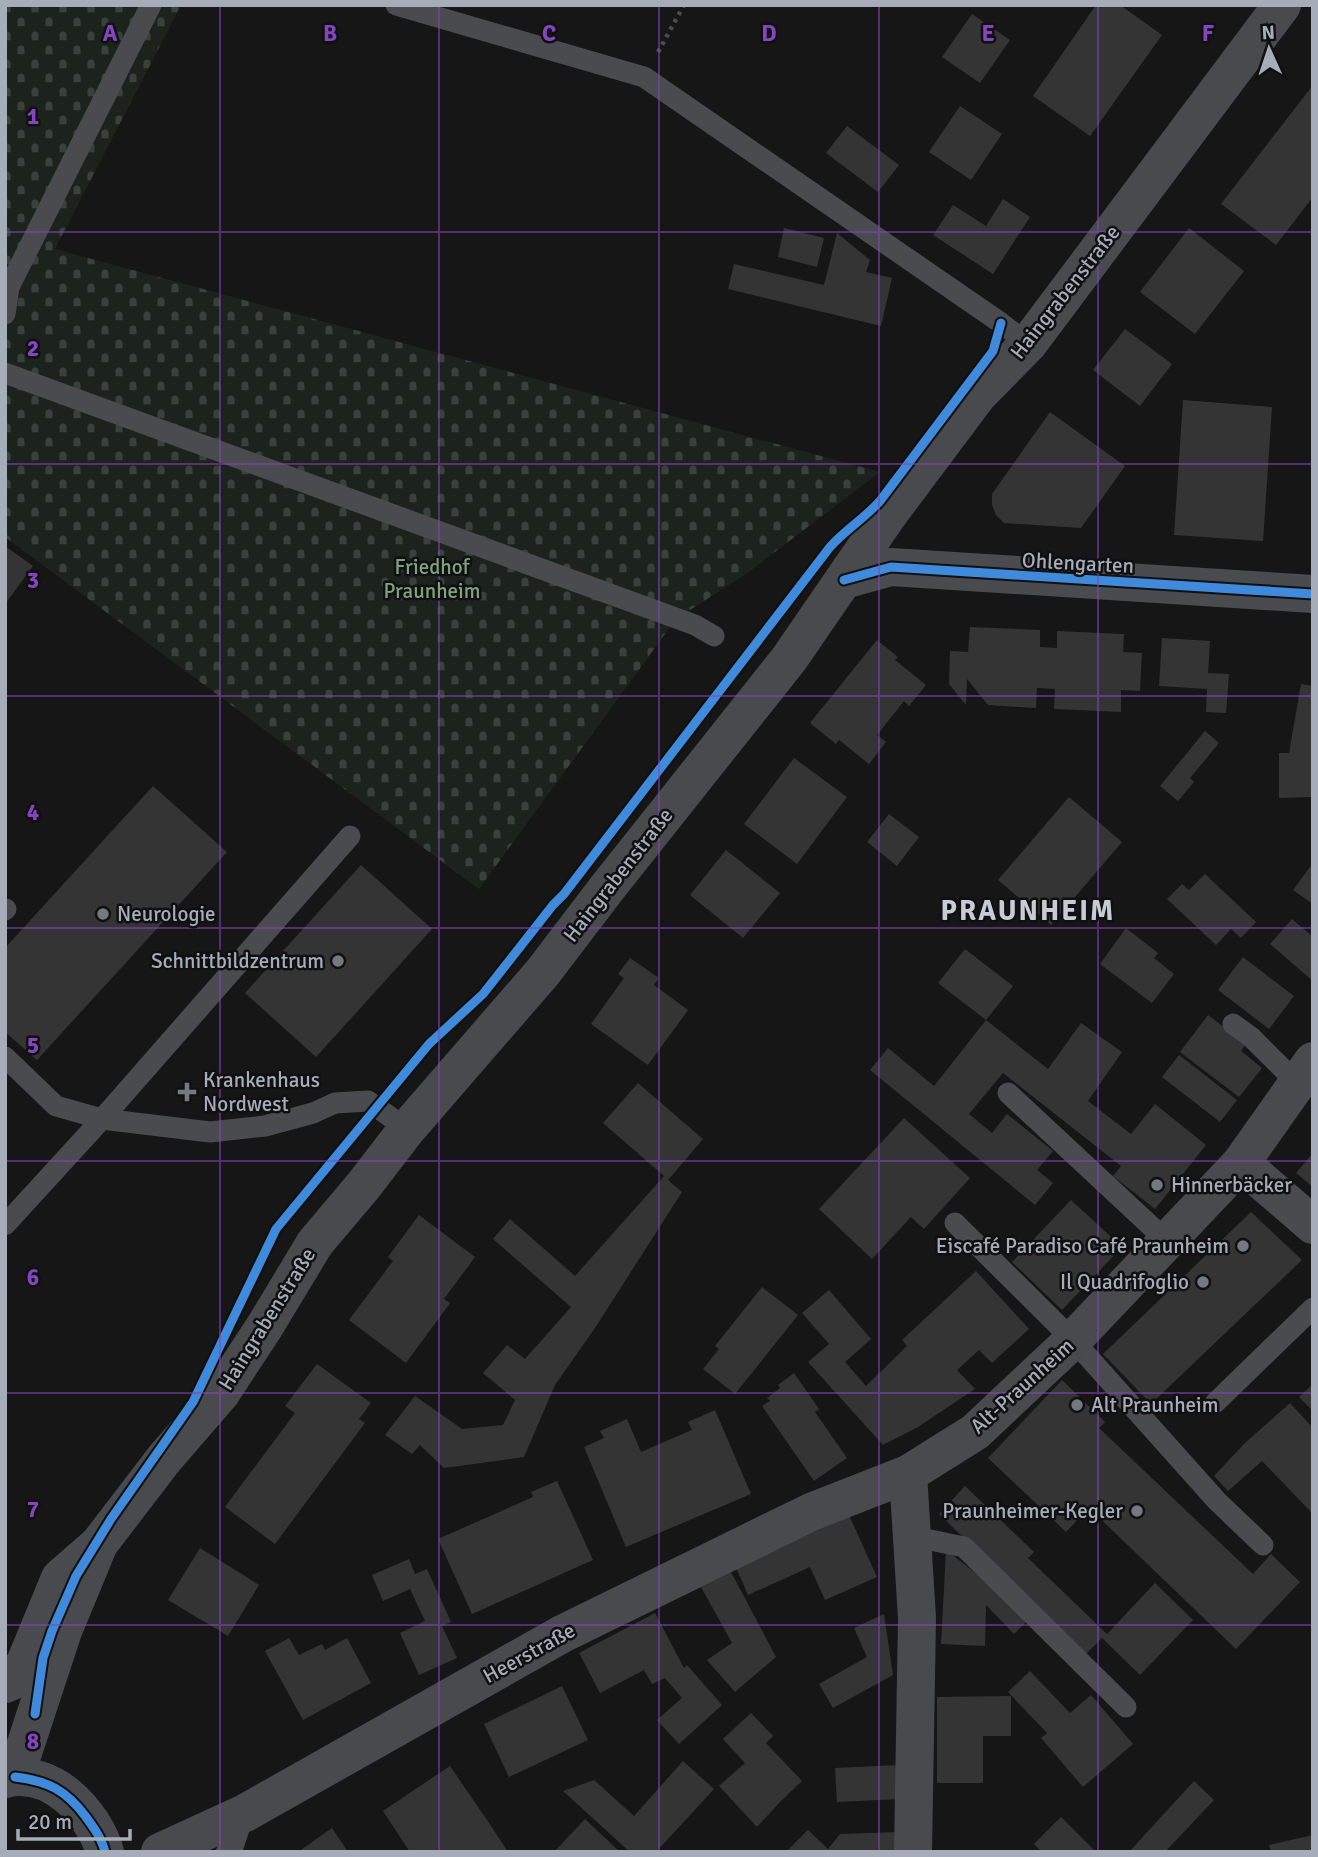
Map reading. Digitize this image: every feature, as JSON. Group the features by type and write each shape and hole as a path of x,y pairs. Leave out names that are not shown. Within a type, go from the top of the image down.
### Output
{"main road":[{"name":"Haingrabenstraße","path":"9,1776 99,1544 164,1459 221,1393 315,1243 407,1129 543,972 789,659 888,515 977,396 1028,344 1282,5"},
{"name":"Alt-Praunheim","path":"908,1474 975,1432 1073,1340 1241,1163 1305,1072"},
{"path":"908,1474 917,1618 914,1852"},
{"name":"Heerstraße","path":"160,1852 245,1812 562,1634 811,1512 908,1474"},
{"path":"9,1776 45,1783 61,1790 75,1801 94,1827 105,1852"}],"street":[{"name":"Ohlengarten","path":"844,580 891,567 1313,594"},
{"path":"1241,1163 1313,1225"},
{"path":"5,1684 12,1681 25,1663 60,1578 99,1544"}],"lane":[{"path":"5,314 7,286 150,5"},
{"path":"396,5 643,77 1028,344"},
{"path":"5,373 695,625 713,636"},
{"path":"5,1226 350,836"},
{"path":"1233,1024 1305,1072"},
{"path":"5,1057 56,1106 102,1119 210,1132 265,1126 313,1113 335,1103 368,1101 407,1129"},
{"path":"1008,1093 1168,1242"},
{"path":"955,1223 1073,1340 1217,1501 1263,1545"},
{"path":"1215,1403 1313,1308"},
{"path":"911,1536 964,1547 1126,1707"},
{"path":"226,1852 233,1847 245,1812"}],"path":[{"path":"643,77 684,5"}],"green space":[{"name":"Friedhof Praunheim","path":"5,5 181,5 55,249 880,472 746,574 676,619 479,889 5,537"}],"building":[{"path":"1096,5 1120,5 1162,35 1090,136 1033,96"},
{"path":"972,14 1010,40 980,83 942,57"},
{"path":"1313,85 1313,197 1276,245 1221,204"},
{"path":"960,106 1002,134 971,180 929,152"},
{"path":"847,126 899,165 878,192 826,153"},
{"path":"1003,199 1030,217 993,274 933,235 953,205 986,226"},
{"path":"784,228 824,238 817,267 778,257"},
{"path":"1189,228 1244,271 1195,334 1140,292"},
{"path":"837,233 870,260 866,272 892,278 881,326 728,289 734,264 824,285"},
{"path":"1125,329 1172,364 1140,406 1093,370"},
{"path":"1183,400 1272,407 1263,541 1174,535"},
{"path":"1050,412 1125,466 1081,528 1004,523 996,515 992,494"},
{"path":"5,546 33,566 5,604"},
{"path":"970,627 1040,630 1040,647 1057,648 1057,631 1124,634 1123,652 1142,653 1140,691 1121,690 1121,712 1054,709 1055,689 1037,688 1036,708 988,705 967,679 966,705 949,684 950,651 968,652"},
{"path":"1162,638 1210,641 1208,673 1229,674 1226,713 1206,712 1207,689 1159,686"},
{"path":"877,640 898,657 895,660 926,685 909,706 904,701 877,735 886,742 869,764 839,740 836,744 810,723"},
{"path":"1301,684 1313,686 1313,797 1279,798 1279,753 1289,753"},
{"path":"1205,731 1219,743 1190,778 1194,782 1178,801 1160,786"},
{"path":"794,758 847,797 797,864 744,824"},
{"name":"Neurologie","path":"153,786 227,852 37,1060 5,1032 5,948"},
{"path":"1069,797 1122,842 1051,925 998,880"},
{"path":"889,814 919,837 897,866 867,842"},
{"path":"726,850 780,893 743,938 690,895"},
{"path":"1313,863 1313,904 1293,890"},
{"name":"Schnittbildzentrum","path":"361,865 432,929 316,1057 245,993"},
{"path":"1205,874 1256,922 1241,938 1231,929 1216,945 1167,899 1182,884 1189,890"},
{"path":"1292,919 1313,937 1313,981 1270,944"},
{"path":"1126,928 1158,953 1154,958 1174,974 1152,1003 1100,964"},
{"path":"965,949 1013,986 986,1020 938,983"},
{"path":"1243,957 1294,996 1269,1029 1218,990"},
{"path":"630,958 659,978 654,985 688,1010 648,1065 591,1024 624,978 618,974"},
{"path":"1208,1015 1246,1044 1241,1051 1262,1068 1239,1097 1180,1052"},
{"path":"986,1020 1048,1069 1081,1023 1122,1052 1088,1101 1131,1134 1155,1104 1206,1145 1155,1209 1113,1176 1121,1166 1003,1073 969,1114 992,1133 1007,1114 1053,1151 1037,1170 1053,1183 1035,1205 870,1070 888,1048 934,1086"},
{"path":"1179,1055 1237,1100 1220,1122 1162,1077"},
{"path":"638,1083 703,1139 668,1180 682,1192 555,1385 524,1457 444,1468 420,1445 412,1454 385,1435 415,1396 462,1429 503,1425 515,1400 483,1373 507,1345 525,1359 571,1307 493,1239 510,1219 575,1276 664,1176 603,1123"},
{"path":"904,1118 970,1178 924,1229 911,1217 872,1259 819,1209"},
{"path":"1313,1153 1313,1187 1296,1173"},
{"path":"1071,1200 1122,1247 1062,1310 1012,1262"},
{"path":"1251,1212 1302,1260 1151,1404 1103,1354"},
{"path":"419,1215 475,1257 444,1299 450,1303 406,1363 349,1320 393,1261 388,1257"},
{"path":"976,1271 1029,1329 992,1363 979,1350 957,1370 975,1389 918,1427 883,1445 808,1362 829,1344 802,1313 829,1290 871,1339 845,1362 866,1386 907,1346 902,1340"},
{"path":"762,1287 798,1315 735,1394 703,1369 719,1349 715,1346"},
{"path":"317,1364 371,1403 359,1419 365,1423 275,1544 225,1507 295,1413 285,1406"},
{"path":"794,1373 819,1409 815,1412 847,1458 814,1481 762,1406 770,1401 767,1398 780,1388 778,1385"},
{"path":"1062,1380 1105,1422 1099,1428 1253,1574 1271,1554 1300,1582 1236,1649 1089,1508 1066,1532 988,1458"},
{"path":"1313,1384 1313,1411 1299,1397"},
{"path":"1290,1403 1313,1428 1313,1514 1262,1461 1228,1491 1214,1476 1245,1443"},
{"path":"715,1410 751,1494 626,1547 584,1447 604,1438 600,1431 627,1419 641,1452 692,1430 688,1422"},
{"path":"557,1481 593,1560 472,1614 438,1539 533,1497 531,1492"},
{"path":"965,1486 1034,1552 1028,1558 1107,1634 1155,1583 1193,1620 1140,1675 1102,1638 1085,1655 939,1514"},
{"path":"849,1515 877,1577 825,1600 810,1567 748,1595 735,1565"},
{"path":"200,1548 259,1585 228,1636 168,1600"},
{"path":"946,1550 987,1582 1026,1622 1014,1634 986,1605 985,1646 941,1644"},
{"path":"409,1559 415,1574 427,1569 451,1622 442,1626 457,1658 419,1675 400,1633 425,1621 410,1589 383,1601 372,1575"},
{"path":"731,1572 776,1657 735,1692 707,1660 732,1643 701,1587"},
{"path":"655,1613 684,1668 687,1665 722,1705 679,1744 657,1720 682,1698 665,1678 652,1684 644,1670 600,1693 579,1653"},
{"path":"884,1614 893,1675 833,1708 819,1684 867,1657 854,1628"},
{"path":"289,1638 299,1655 322,1644 325,1650 347,1638 371,1683 303,1720 265,1651"},
{"path":"1030,1671 1070,1713 1091,1695 1133,1744 1083,1787 1041,1738 1047,1733 1008,1692"},
{"path":"562,1686 588,1740 509,1777 484,1724"},
{"path":"1011,1696 1011,1736 983,1736 983,1783 937,1783 937,1697"},
{"path":"751,1713 773,1736 766,1743 802,1781 757,1827 719,1786 745,1763 723,1739"},
{"path":"683,1761 714,1789 656,1852 630,1852 563,1791 594,1780 634,1816"},
{"path":"899,1765 900,1799 837,1802 835,1768"},
{"path":"450,1766 508,1852 410,1852 383,1811"},
{"path":"1194,1781 1214,1800 1165,1852 1129,1852"},
{"path":"1061,1817 1096,1852 1042,1852 1034,1844"},
{"path":"585,1819 620,1852 554,1852"},
{"path":"332,1828 348,1852 298,1852"},
{"path":"808,1830 828,1849 840,1834 899,1832 898,1852 786,1852"},
{"path":"1313,1835 1313,1852 1271,1852 1269,1845"}],"cycle path":[{"path":"35,1714 43,1658 76,1576 111,1519 193,1402 276,1229 429,1044 483,994 564,894 830,547 880,501 993,351 1001,323"},
{"path":"844,580 891,567 1313,594"},
{"path":"15,1777 47,1784 71,1800 89,1821 105,1852"}],"place":[{"name":"Neurologie","path":"103,914"},
{"name":"Schnittbildzentrum","path":"338,961"},
{"name":"Krankenhaus Nordwest","path":"187,1092"},
{"name":"Hinnerbäcker","path":"1157,1185"},
{"name":"Eiscafé Paradiso Café Praunheim","path":"1243,1246"},
{"name":"Il Quadrifoglio","path":"1203,1282"},
{"name":"Alt Praunheim","path":"1077,1405"},
{"name":"Praunheimer-Kegler","path":"1137,1511"}],"district":[{"name":"PRAUNHEIM","path":"1028,911"}]}
